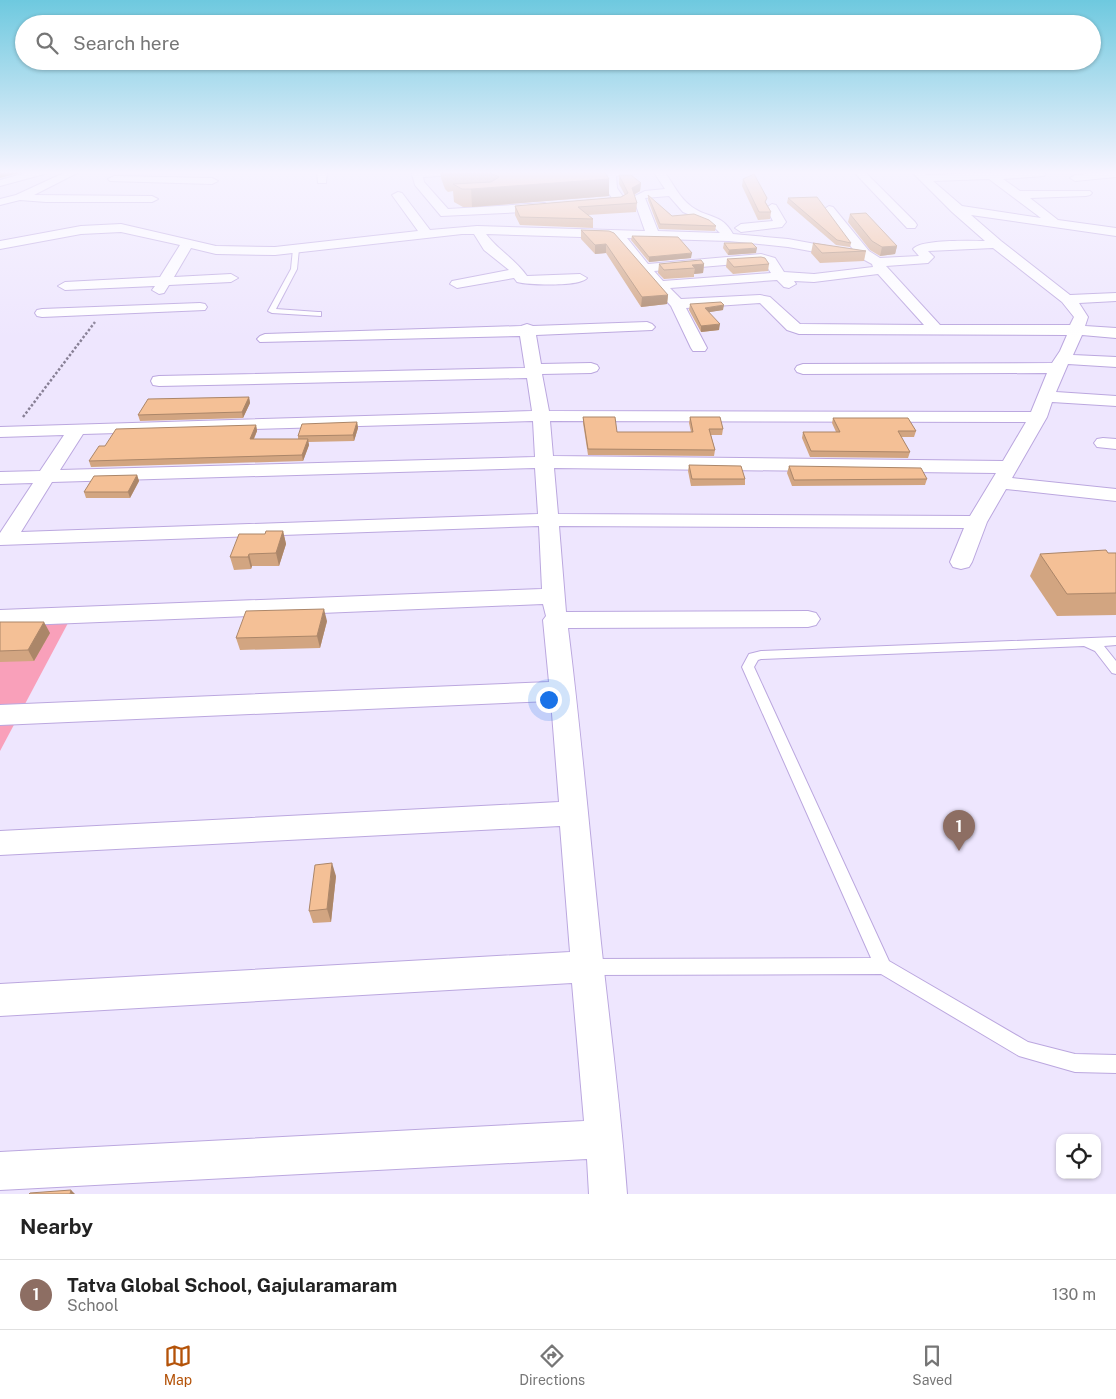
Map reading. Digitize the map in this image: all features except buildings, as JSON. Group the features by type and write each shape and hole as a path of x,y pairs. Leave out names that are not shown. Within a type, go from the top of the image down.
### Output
{"street":[{"path":"421,227 426,233"},
{"path":"650,227 653,235"},
{"path":"722,227 727,233 836,252 864,254"},
{"path":"0,246 81,230 121,228 216,250 245,252 296,249 426,233 477,230 653,235 727,233 763,227"},
{"path":"842,227 864,254 880,266 935,328"},
{"path":"960,562 977,522 1038,417 1081,317 1077,309 1067,299 976,227"},
{"path":"1081,227 1116,232"},
{"path":"477,230 489,247 505,258 522,280 580,278"},
{"path":"617,234 644,268 677,304 699,348"},
{"path":"644,268 784,256 770,241"},
{"path":"149,309 187,244"},
{"path":"660,285 814,278 923,260 927,257 918,249 925,247 996,244"},
{"path":"766,259 785,280"},
{"path":"458,284 517,273"},
{"path":"65,286 231,278"},
{"path":"1067,299 1116,297"},
{"path":"677,304 765,300 792,327 800,329 935,328 1077,330 1116,333"},
{"path":"42,313 200,307"},
{"path":"266,339 527,329 647,327"},
{"path":"527,329 541,416 555,608 587,967 605,1138 608,1194"},
{"path":"803,369 1116,362"},
{"path":"159,381 591,368"},
{"path":"1046,397 1116,401"},
{"path":"6,432 541,416 1038,417"},
{"path":"4,538 77,430"},
{"path":"0,478 544,462 1005,475 1116,495"},
{"path":"4,538 549,520 977,522"},
{"path":"0,618 267,606 555,608 808,620"},
{"path":"0,715 563,691"},
{"path":"0,843 574,813"},
{"path":"0,1000 587,967"},
{"path":"0,1171 605,1138"}],"lane":[{"path":"296,249 294,269 272,311 318,314"},
{"path":"883,966 748,667 753,657 761,655 1116,641"},
{"path":"1085,642 1098,648 1116,670"},
{"path":"587,967 883,966 1025,1050 1075,1063 1116,1064"}],"path":[{"path":"6,432 104,310"}],"shaded area":[{"path":"68,623 0,751 0,628"}],"place":[{"name":"Tatva Global School, Gajularamaram","path":"959,851"}]}
